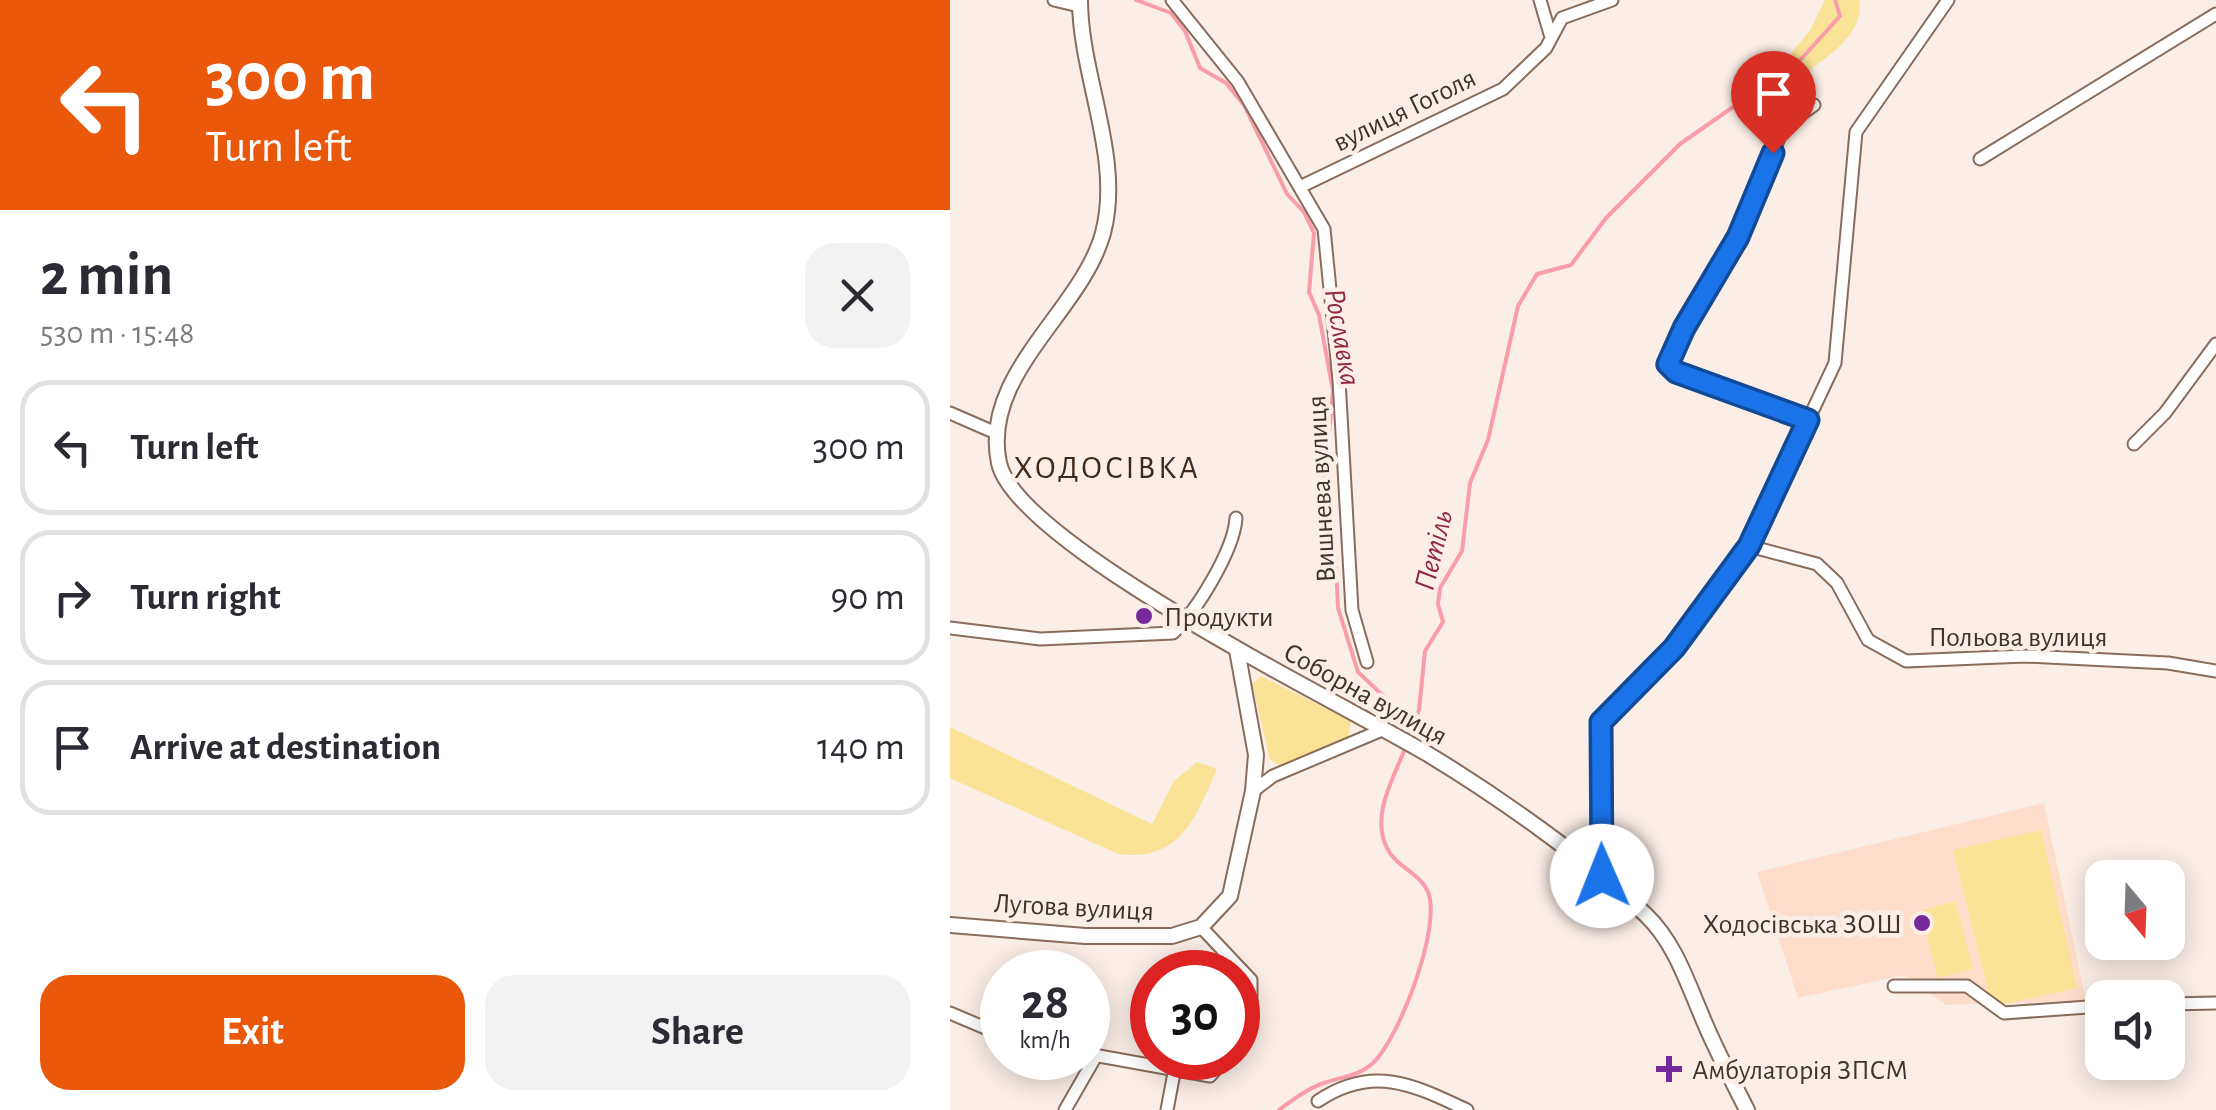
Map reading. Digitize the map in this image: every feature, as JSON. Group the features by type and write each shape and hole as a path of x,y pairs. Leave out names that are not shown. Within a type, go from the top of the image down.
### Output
{"street":[{"path":"950,413 996,433 1019,374 1089,266 1106,216 1107,184 1080,3 1054,0"},
{"name":"Вишнева вулиця","path":"1172,0 1238,82 1324,228 1339,380 1352,610 1367,662"},
{"path":"1540,0 1550,34"},
{"name":"вулиця Гоголя","path":"1302,186 1503,89 1546,48 1550,34 1562,18 1612,0"},
{"path":"1602,876 1601,722 1674,648 1749,546 1835,362 1856,132 1948,0"},
{"path":"1980,160 2216,14"},
{"path":"1808,420 1676,372 1668,358 1738,237 1784,126 1814,105"},
{"path":"2134,444 2165,414 2216,344"},
{"name":"Соборна вулиця","path":"996,433 1002,473 1022,504 1237,650 1429,755 1602,876 1650,919 1670,944 1747,1110"},
{"path":"950,628 1077,640 1173,633 1188,619 1235,529 1236,518"},
{"name":"Польова вулиця","path":"1749,546 1817,564 1837,582 1868,640 1906,661 2025,656 2168,663 2216,671"},
{"path":"1223,950 1201,926 1230,896 1253,791 1256,756 1237,650"},
{"path":"1253,791 1274,776 1386,732"},
{"name":"Лугова вулиця","path":"950,925 1102,936 1172,936 1201,926"},
{"path":"1894,986 1967,986 2004,1012 2085,1007"},
{"path":"2185,1004 2216,1003"},
{"path":"950,1013 980,1026"},
{"path":"1065,1110 1080,1080"},
{"path":"1167,1110 1173,1080"},
{"path":"1318,1101 1348,1086 1377,1080 1408,1083 1467,1110"}],"shaded area":[{"path":"1825,0 1859,0 1856,24 1832,53 1802,76 1781,66 1811,29"},
{"path":"1261,676 1351,721 1348,739 1282,767 1270,760 1252,684"},
{"path":"950,727 1152,824 1174,781 1197,762 1217,769 1192,820 1171,844 1139,855 1118,854 950,778"},
{"name":"Ходосівська ЗОШ","path":"2044,803 2085,1001 1946,1005 1904,975 1798,998 1757,872"},
{"path":"2041,830 2077,988 1992,1007 1953,850"},
{"path":"1955,901 1973,969 1938,978 1920,911"}],"waterway":[{"name":"Рославка","path":"1136,0 1171,13 1185,31 1200,68 1226,83 1244,105 1287,194 1304,212 1314,233 1309,292 1319,315 1333,391 1323,497 1335,545 1338,608 1358,672 1413,724"},
{"name":"Петіль","path":"1409,737 1419,710 1425,651 1443,622 1438,604 1440,588 1462,551 1470,483 1488,440 1518,306 1537,274 1571,265 1606,218 1680,144 1753,93 1785,77 1840,16 1835,0"},
{"name":"Петіль","path":"1279,1110 1312,1088 1373,1063 1395,1031 1416,981 1429,930 1428,892 1391,854 1381,822 1386,796 1406,746"}],"place":[{"name":"Продукти","path":"1144,616"},
{"name":"Ходосівська ЗОШ","path":"1922,923"},
{"name":"Амбулаторія ЗПСМ","path":"1669,1069"}],"district":[{"name":"ХОДОСІВКА","path":"1107,467"}],"route":[{"path":"1602,876 1601,722 1674,648 1749,546 1808,420 1676,372 1668,364 1684,328 1738,237 1773,153"}]}
